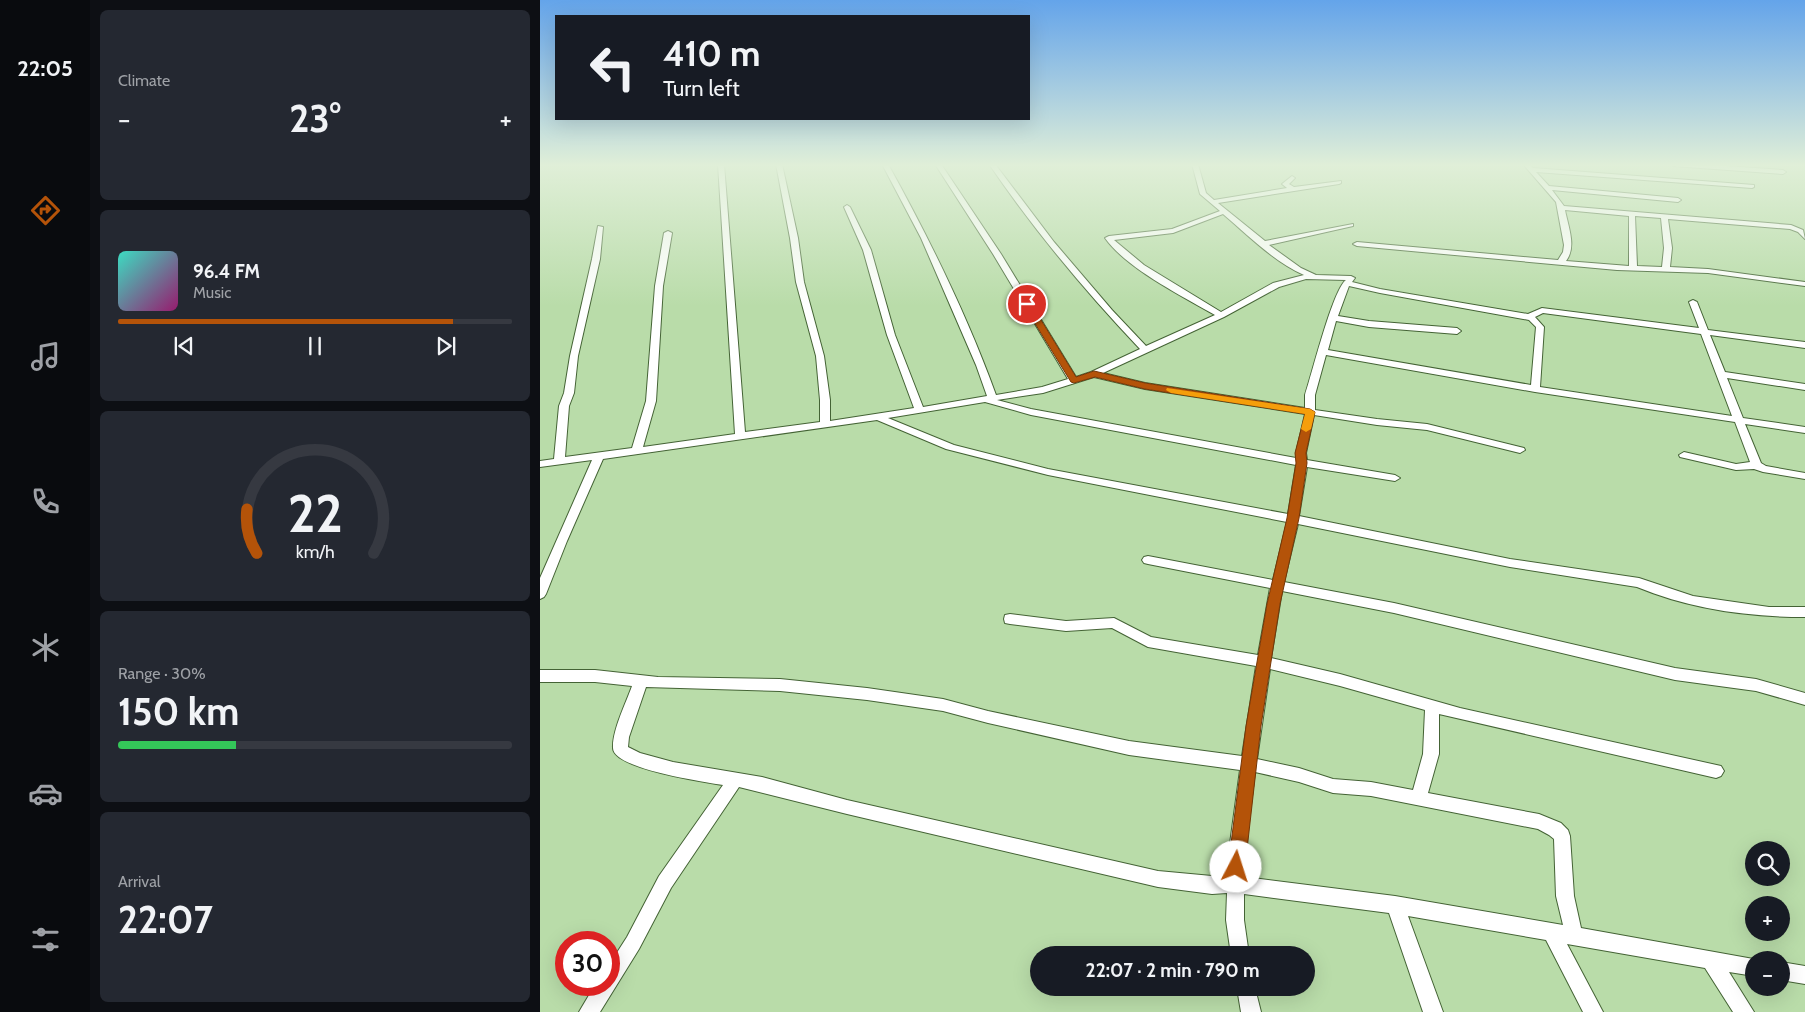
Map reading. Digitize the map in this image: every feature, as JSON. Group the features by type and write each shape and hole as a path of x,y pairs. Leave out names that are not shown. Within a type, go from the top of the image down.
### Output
{"street":[{"path":"724,211 740,436"},
{"path":"788,211 800,282 820,356 825,400 825,423"},
{"path":"849,211 866,250 891,335 918,410"},
{"path":"911,211 925,238 981,365 990,399"},
{"path":"969,211 1074,380"},
{"path":"1027,211 1051,244 1109,312 1146,350"},
{"path":"1561,262 1566,258 1568,248 1562,211"},
{"path":"1600,211 1791,227 1801,231 1805,237"},
{"path":"1221,315 1183,294 1139,264 1112,244 1109,238 1173,231 1223,212 1298,270 1344,287 1483,308 1528,317 1540,327 1535,389"},
{"path":"1632,214 1633,268"},
{"path":"1664,216 1668,248 1666,270"},
{"path":"1262,244 1351,225"},
{"path":"559,462 563,414 596,259 600,227"},
{"path":"636,451 651,401 658,286 668,233"},
{"path":"1357,244 1633,268 1708,271 1805,284"},
{"path":"1298,270 1302,279"},
{"path":"540,464 879,416 1043,390 1094,374 1221,315 1276,286 1306,277 1351,278 1344,287 1333,318 1310,394 1310,412 1301,453 1302,463 1293,518 1277,585 1264,662 1237,851 1235,920 1239,946"},
{"path":"1693,302 1756,465"},
{"path":"1528,317 1542,310 1805,345"},
{"path":"1333,318 1369,324 1457,331"},
{"path":"1323,352 1535,389 1805,430"},
{"path":"1094,374 1145,386 1310,412 1427,427 1520,450"},
{"path":"1721,374 1805,387"},
{"path":"990,399 1021,411 1104,424 1172,439 1394,478"},
{"path":"879,416 889,423 950,447 1005,462 1293,518 1510,563 1639,583 1660,592 1693,601 1769,612 1805,612"},
{"path":"1684,455 1736,467 1756,465 1763,469 1805,476"},
{"path":"540,594 561,541 599,456"},
{"path":"1148,560 1469,624 1675,674 1756,685 1805,699"},
{"path":"1010,619 1066,626 1105,622 1114,623 1148,642 1264,662 1340,680 1432,706 1606,748 1716,771"},
{"path":"540,676 595,676 641,681 780,685 867,694 944,705 988,718 1129,748 1248,764 1333,786 1371,789 1539,822 1555,829 1562,836 1565,896 1574,936"},
{"path":"641,681 622,737 620,750 623,754 703,775 756,783 818,800 1158,879 1212,885 1235,884 1396,905 1745,966"},
{"path":"1419,798 1431,754 1432,706"},
{"path":"620,963 665,882 735,780"},
{"path":"1396,905 1434,1012"},
{"path":"1551,932 1593,1012"},
{"path":"1711,960 1744,1012"},
{"path":"1790,972 1805,975"},
{"path":"589,1012 599,996"},
{"path":"1248,996 1251,1012"}],"slow traffic":[{"path":"1171,390 1310,412 1306,429"}],"route":[{"path":"1027,304 1074,380 1094,374 1145,386 1310,412 1301,453 1302,463 1293,518 1273,604 1254,726 1236,867"}]}
